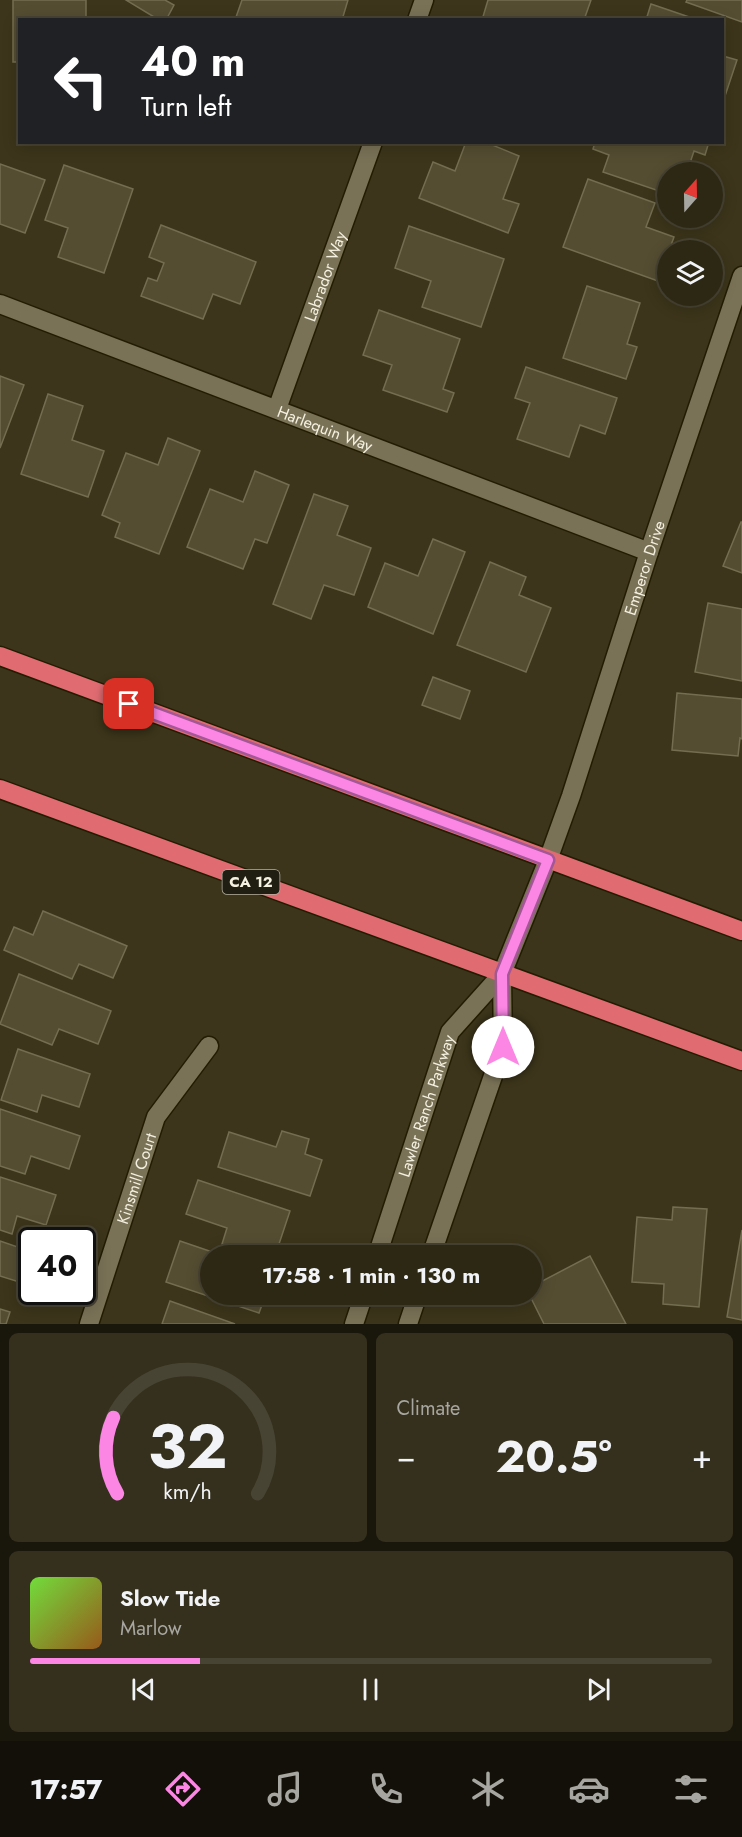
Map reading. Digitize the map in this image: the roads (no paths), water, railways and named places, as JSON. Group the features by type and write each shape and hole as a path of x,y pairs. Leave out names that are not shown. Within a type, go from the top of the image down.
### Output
{"highway":[{"path":"0,656 742,931"},
{"name":"CA 12","path":"0,789 742,1061"}],"street":[{"path":"418,18 424,0"},
{"name":"Labrador Way","path":"277,410 372,144"},
{"name":"Emperor Drive","path":"548,860 572,796 649,552 742,276"},
{"name":"Harlequin Way","path":"0,304 649,552"},
{"name":"Lawler Ranch Parkway","path":"381,1245 450,1032 502,974 548,860"},
{"name":"Lawler Ranch Parkway","path":"435,1245 503,1047 502,974"},
{"name":"Kinsmill Court","path":"90,1324 156,1117 209,1046"},
{"path":"354,1324 360,1305"},
{"path":"408,1324 414,1305"}]}
